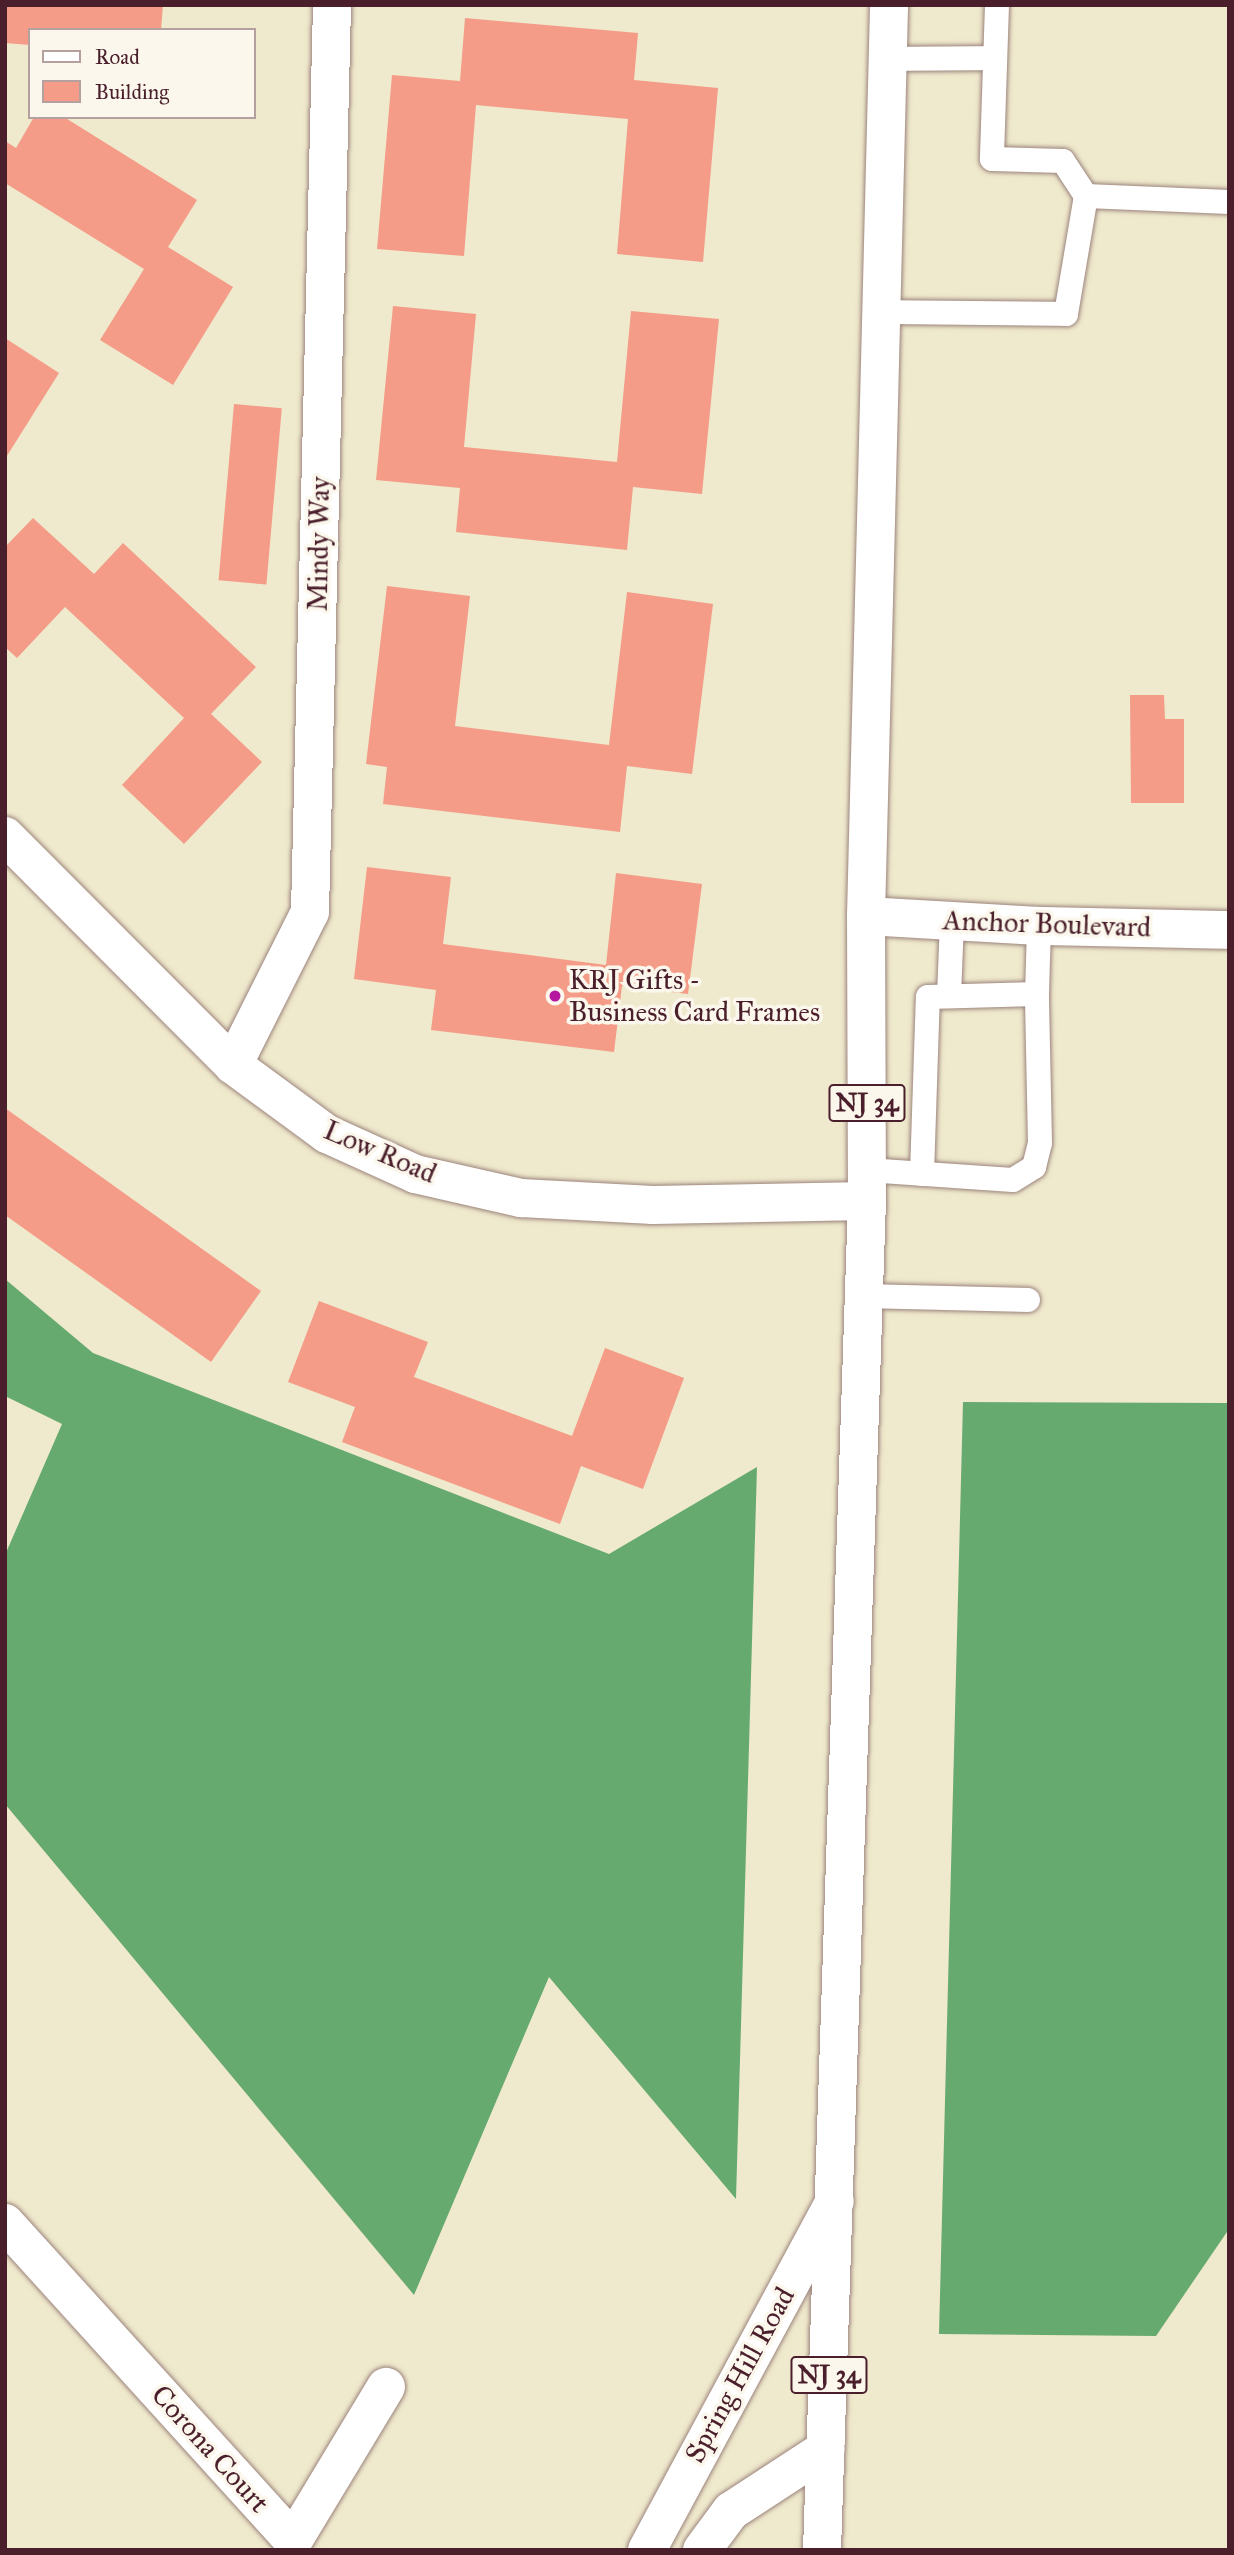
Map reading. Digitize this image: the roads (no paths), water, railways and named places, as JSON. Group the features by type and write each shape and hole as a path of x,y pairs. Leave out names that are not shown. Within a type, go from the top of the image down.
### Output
{"street":[{"name":"Mindy Way","path":"233,1065 310,912 332,5"},
{"name":"NJ 34","path":"822,2550 867,1186 866,916 889,5"},
{"name":"Low Road","path":"5,836 233,1065 327,1134 415,1174 521,1198 653,1205 867,1186"},
{"name":"Anchor Boulevard","path":"866,916 1039,926 1229,930"},
{"name":"Spring Hill Road","path":"647,2550 835,2201"},
{"name":"Corona Court","path":"5,2223 293,2541 386,2387"},
{"path":"702,2550 731,2511 826,2449"}],"lane":[{"path":"880,312 1066,314 1086,196 1063,161 992,159 997,5"},
{"path":"888,59 995,58"},
{"path":"1086,196 1229,202"},
{"path":"950,996 952,921"},
{"path":"867,1186 922,1174 1013,1180 1034,1167 1040,1143 1037,994 1039,926"},
{"path":"922,1174 928,997 1037,994"},
{"path":"864,1296 1028,1300"}],"place":[{"name":"KRJ Gifts - Business Card Frames","path":"555,996"}]}
